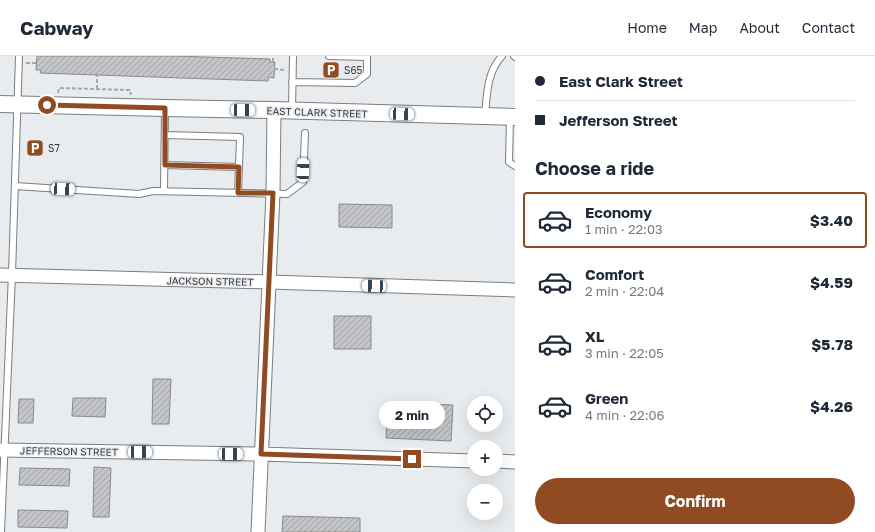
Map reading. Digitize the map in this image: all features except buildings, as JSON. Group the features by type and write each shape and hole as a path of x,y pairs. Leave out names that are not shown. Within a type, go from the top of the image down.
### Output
{"street":[{"name":"EAST CLARK STREET","path":"0,104 512,117"},
{"path":"258,532 273,193 274,110"},
{"name":"JACKSON STREET","path":"6,276 269,282 515,290"},
{"name":"JEFFERSON STREET","path":"2,450 261,454 467,461"},
{"path":"503,461 515,462"}],"lane":[{"path":"1,532 6,276 15,186 18,56"},
{"path":"292,111 293,56"},
{"path":"292,82 354,83 366,74 367,56 329,56"},
{"path":"485,116 488,83 497,62 502,56"},
{"path":"164,191 165,108"},
{"path":"512,117 512,146 509,162 515,166"},
{"path":"15,186 139,194 153,191 287,194 303,182 305,133"},
{"path":"165,135 240,137 238,193"},
{"path":"165,165 239,167"}],"path":[{"path":"273,56 273,62"},
{"path":"97,75 97,89"},
{"path":"58,95 59,88 130,90 131,96"}],"place":[{"name":"S65","path":"331,70"},
{"name":"S7","path":"35,148"}],"route":[{"path":"47,105 165,108 165,165 239,167 238,193 273,193 261,454 412,459"}]}
